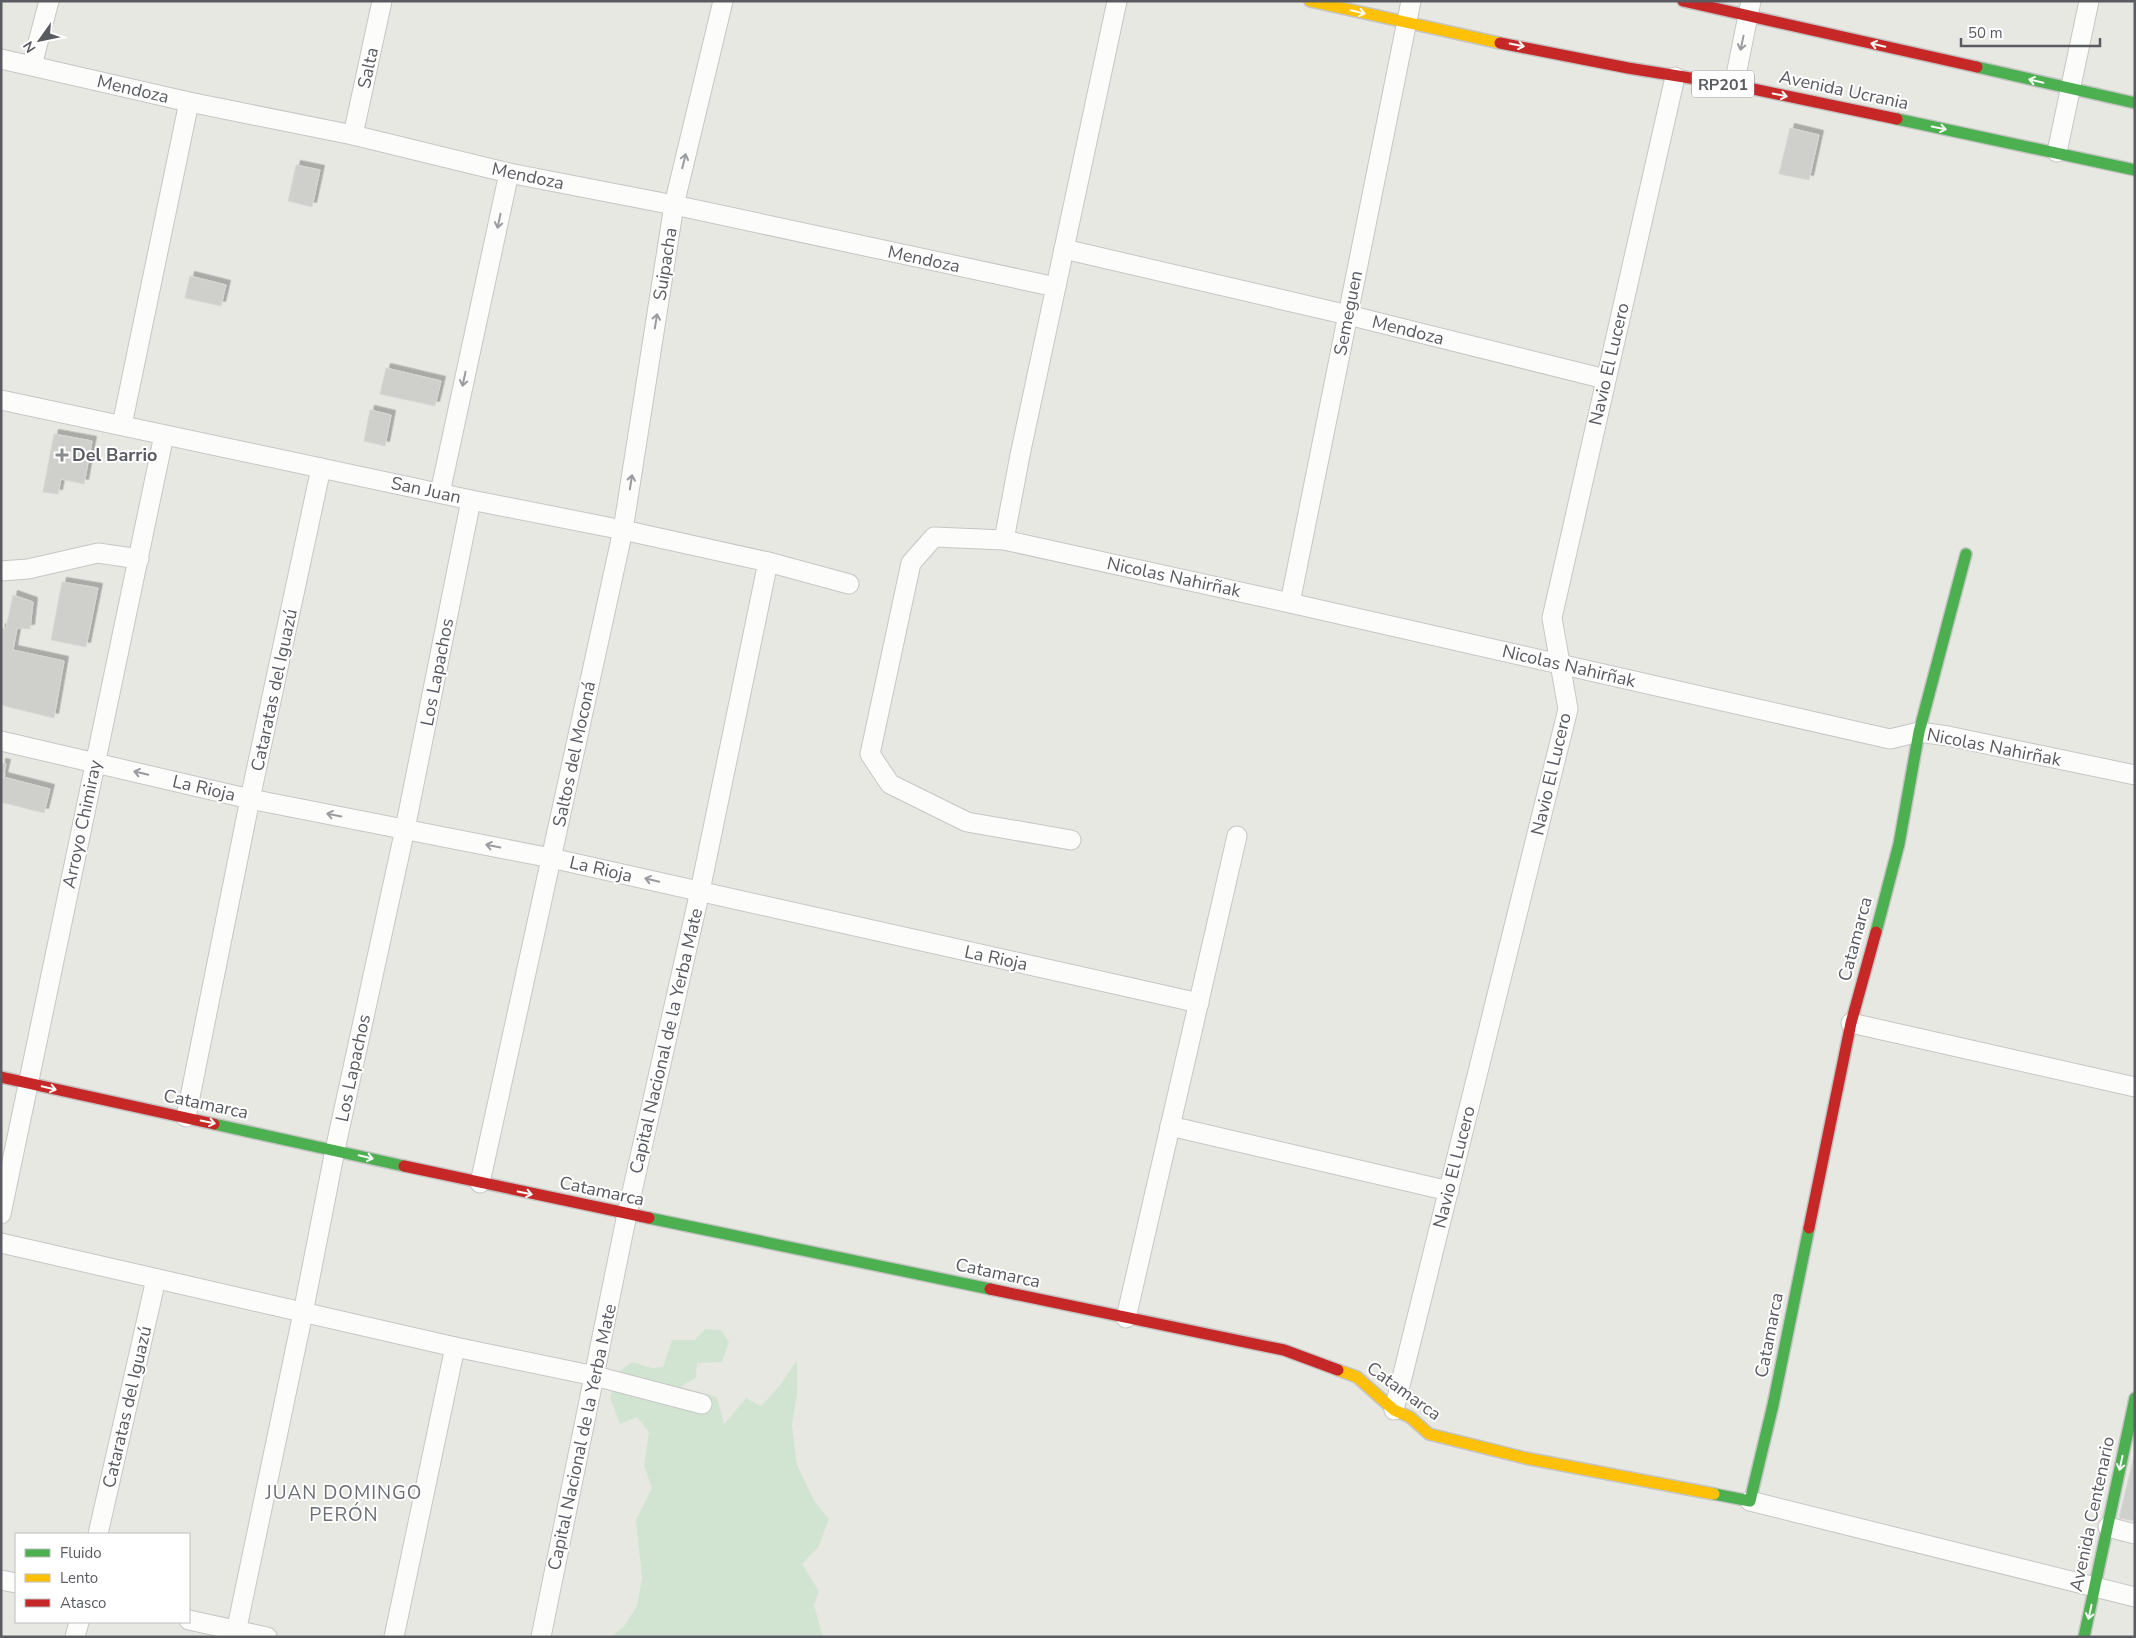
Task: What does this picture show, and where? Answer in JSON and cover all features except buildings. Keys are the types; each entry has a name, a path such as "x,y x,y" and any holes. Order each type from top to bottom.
{"street":[{"path":"32,65 49,1"},
{"name":"Salta","path":"353,135 382,1"},
{"name":"Suipacha","path":"623,530 674,205 723,1"},
{"path":"1004,540 1117,1"},
{"name":"Avenida Ucrania","path":"1310,1 1406,23 1675,77 1734,85 2135,170"},
{"name":"Semeguen","path":"1290,603 1411,1"},
{"path":"1684,1 1750,8 2069,89 2135,103"},
{"path":"2057,152 2088,1"},
{"path":"1734,85 1750,8"},
{"name":"Mendoza","path":"1,59 189,102 353,135 509,173 674,205 1056,287"},
{"name":"Navio El Lucero","path":"1394,1410 1568,709 1552,618 1675,77"},
{"path":"122,425 189,102"},
{"path":"440,493 509,173"},
{"name":"Mendoza","path":"1064,248 1348,315 1605,379"},
{"name":"San Juan","path":"1,400 472,500 623,530 768,562 850,584"},
{"name":"Arroyo Chimiray","path":"1,1214 164,435"},
{"name":"Cataratas del Iguazú","path":"186,1118 250,798 321,468"},
{"name":"Los Lapachos","path":"236,1634 304,1313 334,1150 405,829 472,500"},
{"name":"Saltos del Moconá","path":"480,1183 623,530"},
{"name":"Nicolas Nahirñak","path":"1071,840 967,822 890,784 870,754 910,563 934,536 1004,540 1890,739 1919,732 1948,736 2135,775"},
{"path":"1,571 28,569 98,553 139,560"},
{"name":"Catamarca","path":"1,1077 480,1183 1284,1350 1357,1377 1394,1410 1410,1417 1429,1434 1525,1458 1750,1501 1773,1405 1851,1023 1899,844 1919,732 1966,554"},
{"name":"Capital Nacional de la Yerba Mate","path":"541,1637 627,1214 700,891 768,562"},
{"name":"La Rioja","path":"1,741 250,798 551,858 1199,1003"},
{"path":"1126,1318 1237,836"},
{"path":"1851,1023 2135,1087"},
{"path":"1170,1126 1448,1190"},
{"path":"1,1244 455,1347 595,1376 702,1404"},
{"name":"Cataratas del Iguazú","path":"98,1533 156,1279"},
{"path":"394,1637 455,1347"},
{"name":"Avenida Centenario","path":"2084,1637 2135,1398"},
{"path":"1750,1501 2135,1597"},
{"path":"2108,1527 2135,1534"},
{"path":"1,1580 15,1583"},
{"path":"190,1620 236,1634 267,1637"},
{"path":"75,1637 79,1623"}],"green space":[{"path":"705,1329 721,1330 729,1342 722,1362 697,1363 696,1378 680,1387 717,1397 724,1424 746,1398 761,1406 781,1384 797,1360 797,1394 792,1425 797,1465 815,1502 829,1519 819,1546 802,1564 819,1591 814,1605 823,1637 611,1637 624,1626 637,1606 642,1578 636,1520 652,1488 644,1466 649,1432 637,1417 620,1424 610,1397 621,1370 632,1362 652,1368 663,1367 672,1340 695,1340"}],"traffic: fast":[{"path":"1977,67 2135,103"},
{"path":"1897,119 2135,170"},
{"path":"1876,932 1899,844 1919,732 1966,554"},
{"path":"214,1124 404,1166"},
{"path":"649,1218 990,1289"},
{"path":"1714,1494 1750,1501 1773,1405 1809,1228"},
{"path":"2084,1637 2135,1398"}],"traffic: slow":[{"path":"1310,1 1500,43"},
{"path":"1338,1370 1357,1377 1394,1410 1410,1417 1429,1434 1525,1458 1714,1494"}],"traffic: jam":[{"path":"1683,1 1977,67"},
{"path":"1500,43 1628,68 1734,85 1897,119"},
{"path":"1809,1228 1851,1023 1876,932"},
{"path":"1,1077 214,1124"},
{"path":"404,1166 649,1218"},
{"path":"990,1289 1284,1350 1338,1370"}],"place":[{"name":"Del Barrio","path":"62,455"}],"district":[{"name":"JUAN DOMINGO PERÓN","path":"344,1503"}]}
